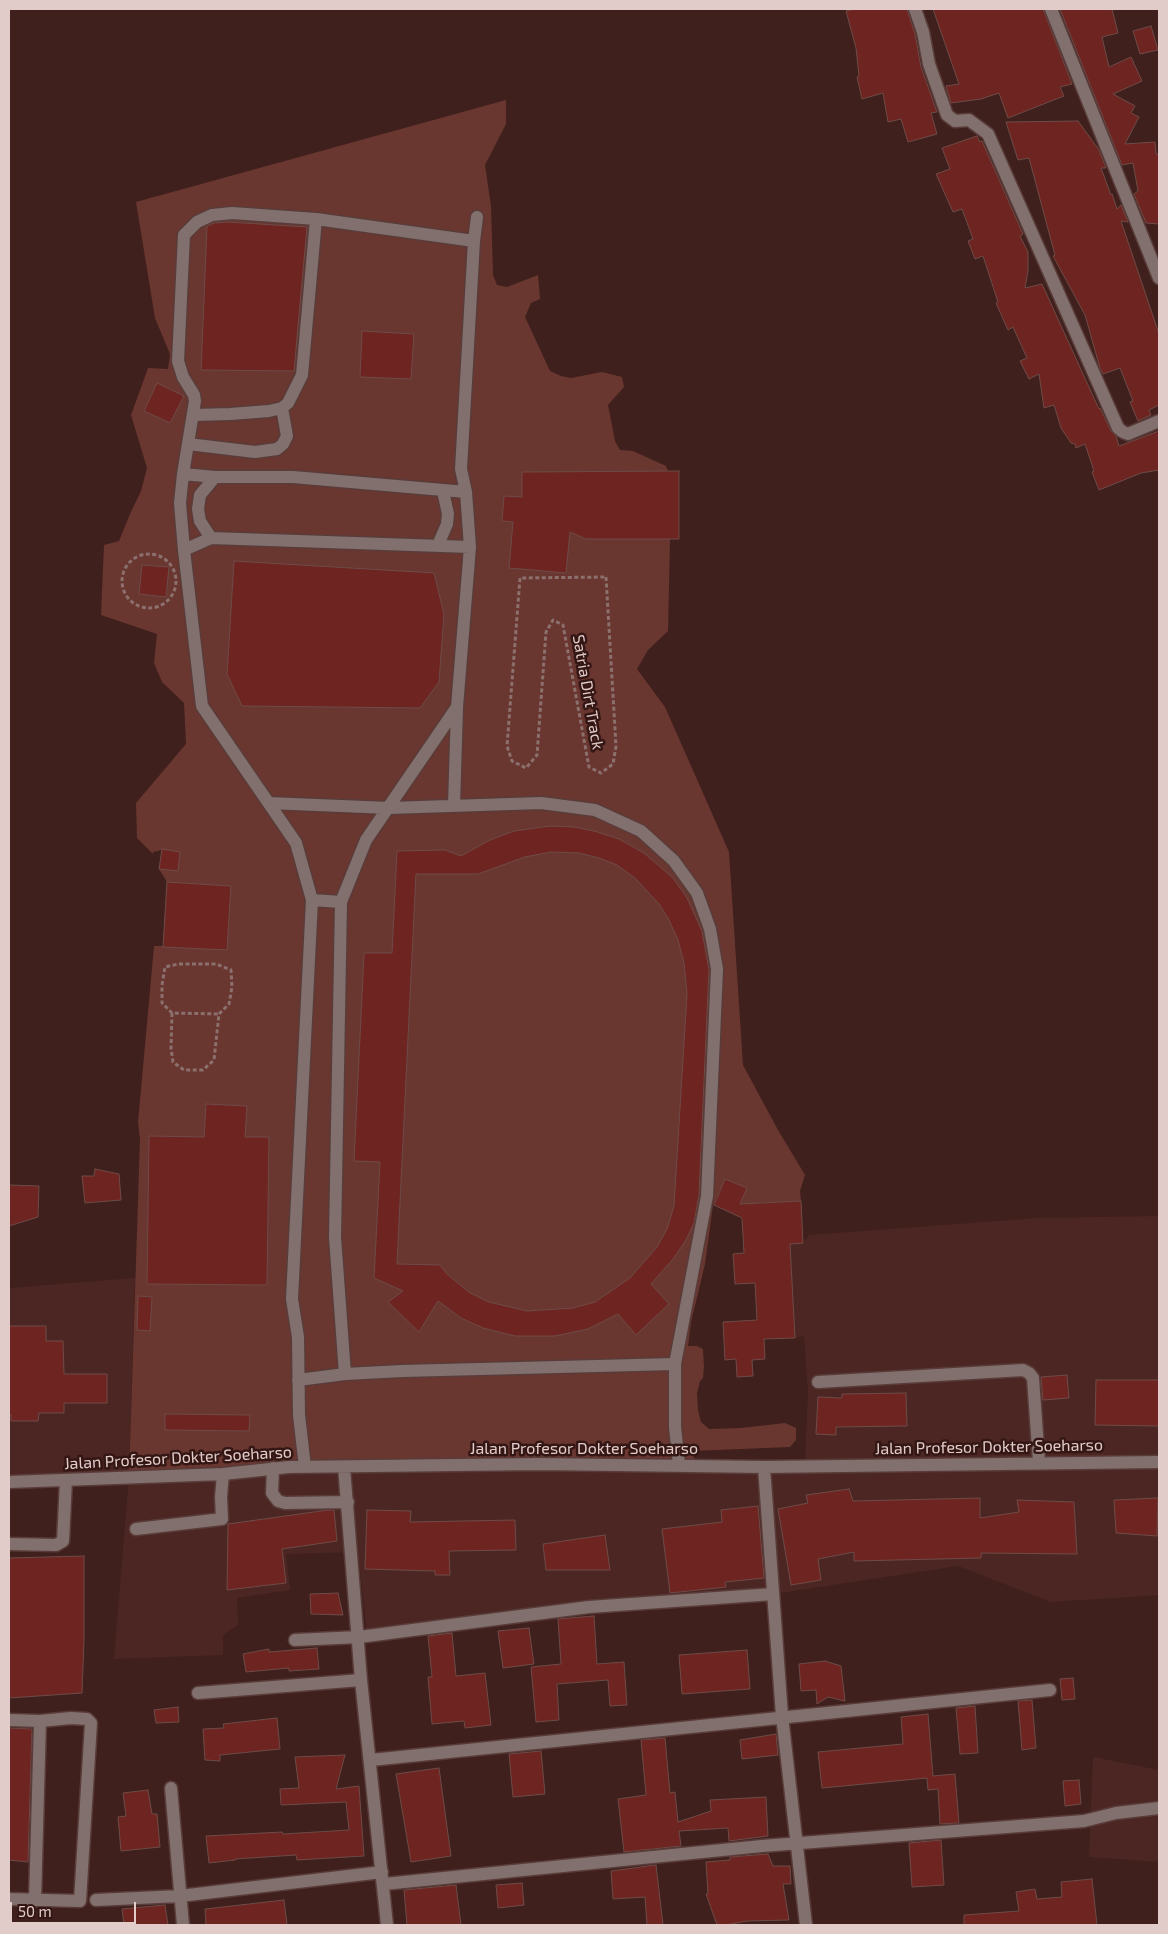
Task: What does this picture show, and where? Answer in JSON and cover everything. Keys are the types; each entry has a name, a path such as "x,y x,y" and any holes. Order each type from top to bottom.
{"street":[{"path":"915,9 935,83 947,115 955,121 969,120 988,134 1118,428 1128,434 1159,421"},
{"path":"1052,9 1159,278"},
{"path":"305,1467 299,1415 298,1338 292,1299 312,900 296,843 202,706 180,503 183,474 194,415 194,395 183,376 178,361 184,235 197,222 212,215 232,213 316,219 474,241"},
{"path":"454,806 457,707 470,547 466,492 461,469 474,241 478,217"},
{"path":"194,415 230,414 282,408 288,403 302,375 316,219"},
{"path":"188,444 255,452 277,449 283,444 286,436 282,408"},
{"path":"183,474 215,478 293,477 466,492"},
{"path":"211,538 200,521 198,509 200,496 215,478"},
{"path":"438,545 447,524 448,514 443,491"},
{"path":"184,550 211,538 470,547"},
{"path":"345,1374 335,1237 341,902 366,840 457,707"},
{"path":"269,803 388,808 541,803 595,810 641,831 674,861 697,893 710,929 717,969 707,1196 675,1364 675,1427 679,1465"},
{"path":"312,900 341,902"},
{"path":"298,1380 345,1374 402,1371 675,1364"},
{"path":"818,1382 1023,1370 1033,1378 1039,1462"},
{"name":"Jalan Profesor Dokter Soeharso","path":"9,1482 222,1474 273,1468 305,1467 530,1464 764,1467 1039,1462 1159,1462"},
{"path":"344,1467 362,1680 387,1925"},
{"path":"764,1467 782,1716 806,1925"},
{"path":"273,1468 272,1493 278,1501 285,1503 348,1502"},
{"path":"136,1529 222,1519 222,1474"},
{"path":"9,1544 56,1545 63,1541 66,1480"},
{"path":"295,1640 359,1636 589,1607 773,1594"},
{"path":"198,1693 362,1680"},
{"path":"371,1760 782,1716 1050,1690"},
{"path":"9,1720 40,1721 83,1718 87,1719 91,1724 80,1900 9,1899"},
{"path":"35,1900 40,1721"},
{"path":"171,1788 183,1925"},
{"path":"96,1900 180,1896 797,1843 1084,1821 1116,1813 1159,1808"}],"path":[{"path":"149,555 158,557 164,560 174,572 176,581 171,596 157,607 142,607 132,602 122,587 125,568 139,556 149,555"},
{"name":"Satria Dirt Track","path":"606,577 616,746 614,764 601,774 589,767 563,625 553,620 546,632 537,755 526,768 512,761 507,746 520,578 606,577"},
{"path":"178,964 216,964 231,970 232,987 229,1004 219,1014 214,1060 203,1070 184,1070 173,1062 171,1048 172,1013 162,1002 165,967 178,964"},
{"path":"172,1013 219,1014"}],"shaded area":[{"path":"506,100 506,124 485,165 491,206 493,275 497,285 507,287 538,275 540,299 531,303 525,317 550,371 571,378 602,372 622,377 624,387 608,405 615,441 620,450 633,451 666,466 672,481 666,501 670,540 668,631 648,650 637,669 665,707 729,852 743,1065 805,1175 800,1191 801,1201 757,1203 742,1214 735,1215 747,1188 725,1179 713,1205 705,1264 691,1322 688,1346 697,1346 703,1349 704,1367 703,1378 700,1381 697,1393 698,1410 701,1422 709,1429 741,1428 785,1423 796,1428 796,1440 790,1447 693,1451 695,1463 129,1476 140,1139 138,1122 154,946 163,946 167,882 159,869 162,850 153,852 153,854 137,838 136,803 186,744 184,703 162,682 154,663 157,634 101,615 104,545 119,541 141,491 147,468 131,415 148,368 168,369 170,354 155,318 136,202"},
{"path":"1159,1216 1159,1595 1051,1602 958,1566 773,1594 586,1600 367,1633 358,1552 286,1554 290,1590 237,1598 238,1625 223,1635 223,1655 114,1659 129,1477 9,1480 9,1288 135,1278 129,1476 805,1463 808,1392 804,1336 795,1338 790,1244 803,1243 809,1235 1039,1218"},
{"path":"1093,1757 1159,1770 1159,1862 1089,1857"}],"building":[{"path":"855,9 907,9 915,34 921,67 937,112 931,113 937,134 908,142 901,119 888,122 883,93 862,99 857,77 859,76 856,48 846,11"},
{"path":"933,9 1043,9 1072,84 1060,87 1064,96 1008,118 999,93 981,99 951,103 946,86 959,84"},
{"path":"1060,9 1112,9 1118,33 1102,37 1109,67 1131,57 1142,81 1113,94 1135,106 1131,113 1139,117 1125,144 1155,142 1156,154 1159,154 1159,224 1146,223 1134,194 1138,191 1133,163 1122,165"},
{"path":"1151,26 1158,50 1140,54 1133,31"},
{"path":"1078,121 1099,150 1106,168 1101,168 1111,195 1117,209 1121,205 1128,222 1121,221 1159,334 1159,405 1149,410 1151,415 1138,421 1130,402 1133,401 1120,368 1103,374 1100,368 1085,315 1053,256 1055,255 1029,158 1018,160 1006,122"},
{"path":"977,136 980,142 982,141 1023,234 1020,236 1028,252 1028,271 1025,288 1042,284 1099,409 1111,431 1116,436 1119,446 1159,431 1159,470 1141,473 1099,490 1085,444 1076,448 1075,444 1071,443 1061,428 1054,405 1044,408 1039,374 1029,379 1020,361 1027,358 1013,327 1008,330 996,303 998,302 983,256 975,259 968,241 973,239 962,209 953,212 936,174 950,169 942,148"},
{"path":"228,222 307,227 294,371 201,370 207,226 214,223"},
{"path":"362,331 414,334 411,379 360,377"},
{"path":"157,383 184,396 170,423 144,411"},
{"path":"679,471 679,539 586,539 570,532 566,573 509,568 513,522 502,521 504,496 522,497 522,472"},
{"path":"234,561 434,573 444,614 439,682 420,708 242,706 227,674"},
{"path":"142,565 169,567 166,597 139,594"},
{"path":"550,826 574,827 619,839 644,853 673,878 687,898 702,931 709,970 699,1195 694,1223 686,1240 674,1258 651,1284 669,1304 636,1335 618,1314 588,1329 555,1336 515,1336 483,1328 461,1318 438,1301 419,1332 388,1302 403,1291 374,1278 380,1162 354,1161 364,953 392,953 397,851 445,850 461,856 490,840 514,831","holes":["551,852 579,853 617,865 635,878 659,904 678,940 684,963 687,993 674,1206 667,1229 657,1247 630,1278 595,1302 573,1308 527,1311 489,1302 470,1293 447,1274 440,1265 397,1264 416,874 478,874 525,857"]},
{"path":"162,849 180,852 178,871 159,869"},
{"path":"167,882 231,886 227,950 163,947"},
{"path":"206,1104 247,1106 245,1137 269,1137 267,1285 147,1284 149,1136 204,1137"},
{"path":"95,1169 119,1174 121,1200 85,1203 82,1176 94,1176"},
{"path":"725,1179 747,1188 740,1204 801,1201 803,1243 790,1244 795,1338 764,1339 765,1359 752,1360 753,1376 737,1377 736,1359 725,1360 723,1322 757,1320 755,1283 735,1284 733,1254 744,1253 742,1218 714,1205"},
{"path":"9,1185 39,1186 38,1217 9,1226"},
{"path":"138,1296 152,1297 150,1331 137,1330"},
{"path":"9,1326 46,1326 46,1341 63,1341 64,1374 107,1374 107,1403 64,1403 64,1413 39,1413 38,1421 11,1421 11,1415 9,1415"},
{"path":"1067,1375 1069,1398 1043,1400 1041,1377"},
{"path":"1096,1380 1159,1380 1159,1426 1095,1425"},
{"path":"906,1393 907,1426 836,1427 836,1435 816,1434 818,1397 842,1398 842,1394"},
{"path":"165,1414 250,1415 249,1431 165,1430"},
{"path":"849,1489 853,1501 980,1498 980,1518 1019,1512 1017,1500 1074,1502 1077,1554 981,1553 981,1558 854,1561 854,1552 818,1559 821,1580 791,1585 778,1509 808,1503 806,1495"},
{"path":"1158,1498 1157,1536 1116,1533 1114,1500"},
{"path":"758,1506 764,1578 725,1582 726,1587 670,1593 662,1529 722,1522 721,1510"},
{"path":"334,1510 337,1541 282,1549 286,1583 227,1590 228,1524"},
{"path":"367,1510 411,1511 410,1522 515,1520 516,1550 449,1551 450,1575 435,1575 435,1571 365,1569"},
{"path":"605,1535 610,1570 546,1570 543,1544"},
{"path":"84,1556 82,1693 9,1698 9,1558"},
{"path":"338,1593 343,1615 311,1614 310,1594"},
{"path":"594,1616 597,1664 624,1662 627,1705 610,1706 608,1680 557,1684 559,1720 536,1722 531,1667 561,1664 558,1619"},
{"path":"529,1628 534,1664 503,1668 498,1631"},
{"path":"452,1633 456,1676 485,1673 491,1725 465,1728 464,1721 432,1724 428,1677 432,1677 428,1636"},
{"path":"317,1648 319,1669 289,1671 289,1668 246,1672 243,1654 269,1649 269,1652"},
{"path":"747,1650 750,1689 682,1694 679,1655"},
{"path":"825,1661 841,1666 845,1701 828,1697 817,1704 816,1690 801,1691 799,1664"},
{"path":"1073,1678 1075,1699 1062,1700 1060,1679"},
{"path":"1032,1700 1036,1748 1022,1750 1018,1701"},
{"path":"975,1706 978,1753 960,1754 956,1708"},
{"path":"178,1707 179,1722 156,1723 154,1710"},
{"path":"928,1714 933,1776 955,1774 959,1823 940,1824 938,1789 928,1790 927,1778 822,1788 818,1752 903,1744 901,1717"},
{"path":"277,1718 280,1749 220,1755 220,1761 205,1760 203,1729 224,1728 223,1724"},
{"path":"9,1728 32,1729 28,1862 9,1860"},
{"path":"776,1734 778,1755 742,1759 740,1740"},
{"path":"665,1738 670,1793 675,1792 678,1822 711,1811 710,1800 766,1797 768,1836 729,1841 728,1828 679,1831 681,1846 624,1852 618,1799 646,1795 641,1740"},
{"path":"541,1751 545,1794 513,1797 509,1754"},
{"path":"345,1755 336,1789 359,1786 364,1856 297,1860 296,1855 235,1859 209,1863 206,1836 349,1830 346,1802 281,1805 280,1789 299,1788 295,1757"},
{"path":"439,1768 451,1856 411,1862 396,1774"},
{"path":"1079,1780 1081,1804 1065,1806 1063,1781"},
{"path":"148,1790 152,1814 157,1814 160,1847 121,1851 118,1817 126,1816 123,1793"},
{"path":"941,1840 944,1885 912,1887 909,1843"},
{"path":"768,1854 773,1866 790,1866 791,1884 783,1884 789,1920 747,1921 717,1925 706,1894 708,1894 706,1862 730,1860 730,1857"},
{"path":"656,1865 663,1925 647,1925 645,1897 613,1899 611,1871"},
{"path":"1092,1879 1097,1925 964,1925 964,1915 1019,1911 1016,1892 1035,1889 1037,1899 1062,1897 1061,1882"},
{"path":"522,1883 524,1905 498,1908 496,1885"},
{"path":"456,1885 461,1925 407,1925 404,1890"},
{"path":"284,1900 287,1925 206,1925 205,1909"},
{"path":"165,1905 168,1925 124,1925 122,1909"}]}
